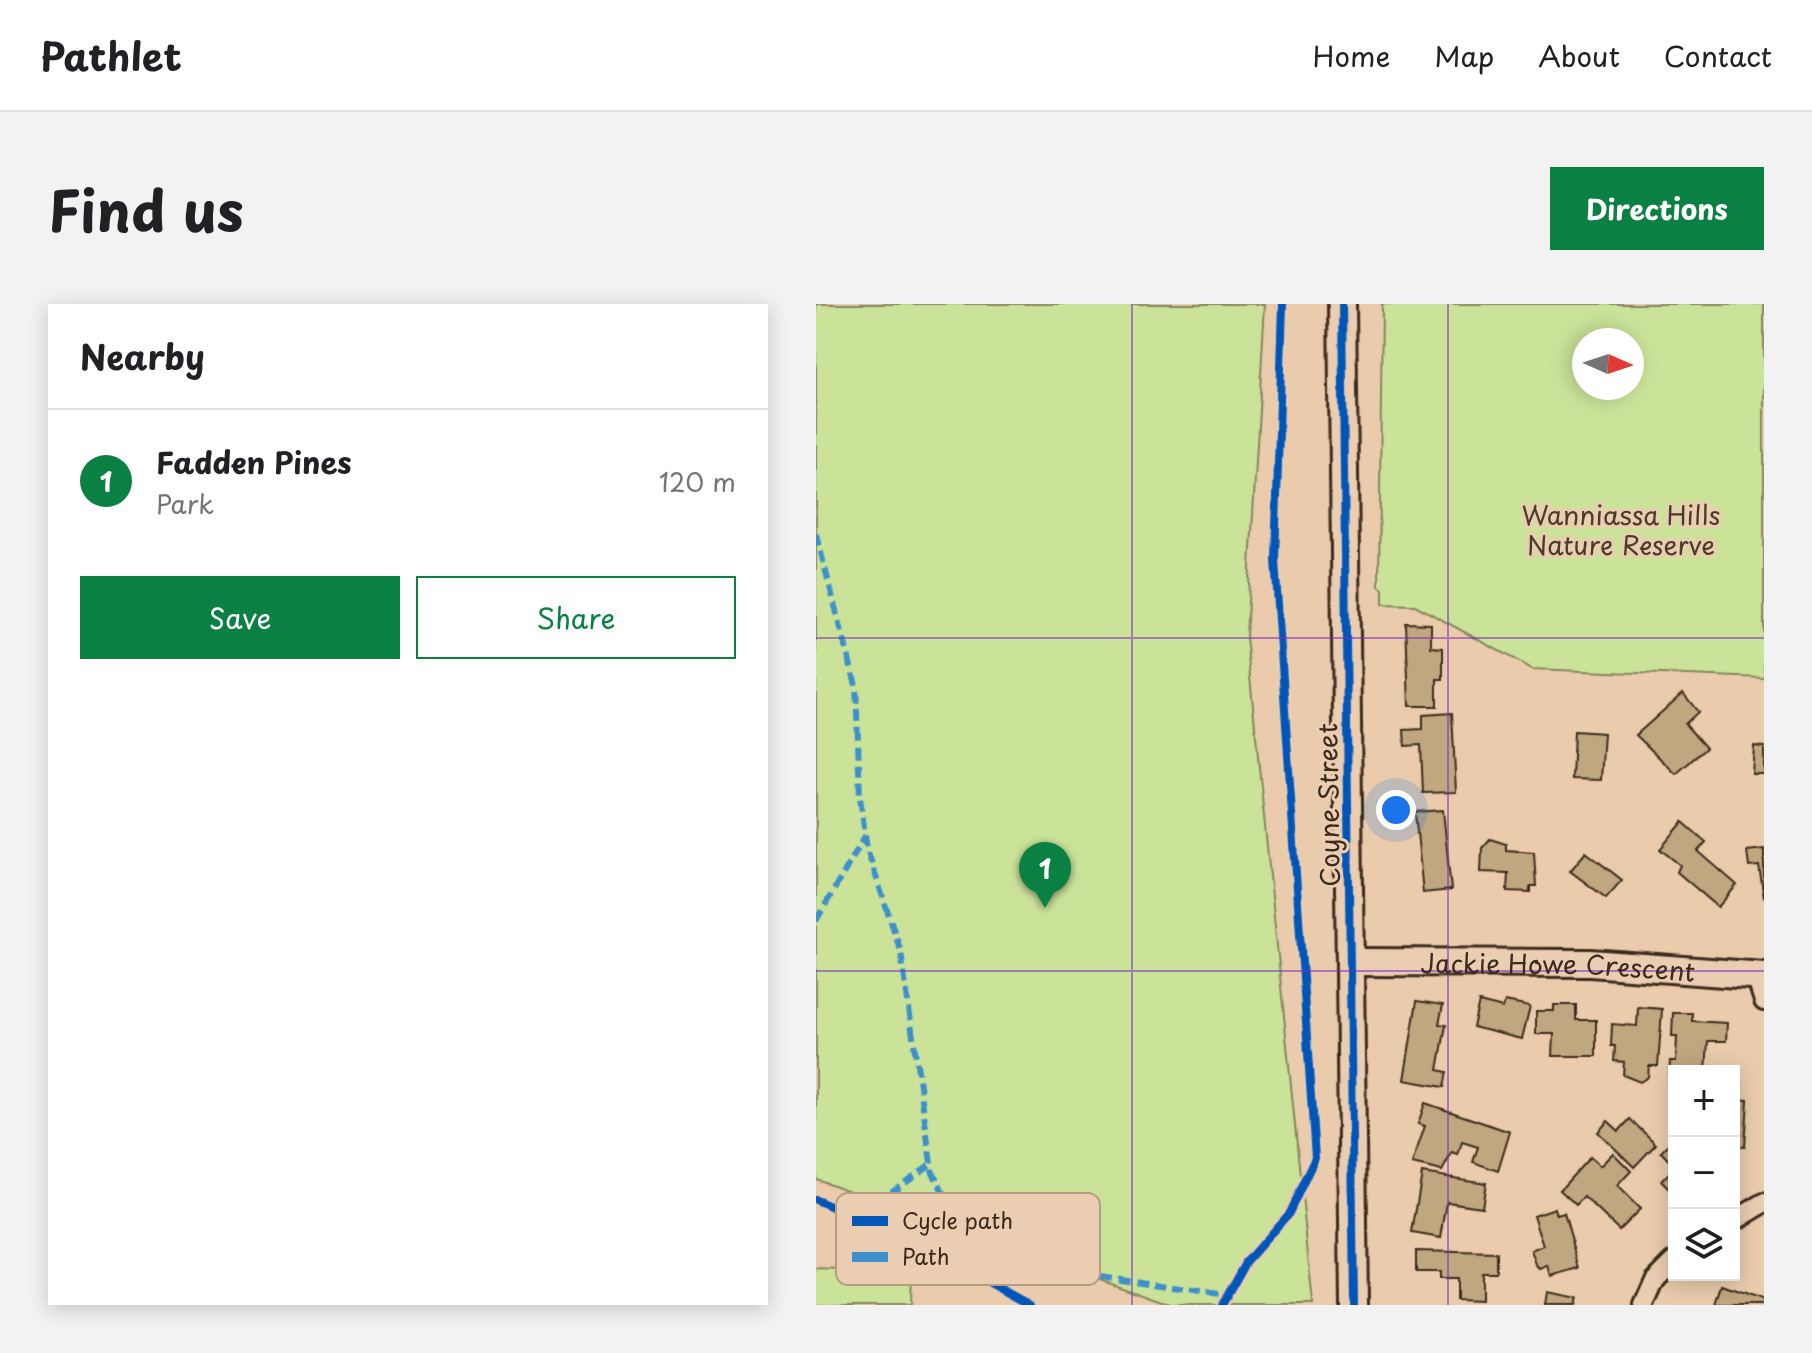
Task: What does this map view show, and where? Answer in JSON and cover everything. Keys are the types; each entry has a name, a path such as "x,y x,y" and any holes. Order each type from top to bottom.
{"street":[{"name":"Coyne Street","path":"1342,304 1354,1305"},
{"name":"Jackie Howe Crescent","path":"1350,962 1590,963 1760,976"},
{"path":"1760,976 1764,1001"},
{"path":"1740,1217 1764,1203"},
{"path":"1644,1305 1655,1280 1668,1267"}],"green space":[{"path":"816,304 1265,304 1246,637 1313,1305 1173,1305 1100,1279 1100,1193 856,1193 816,1179"},
{"name":"Wanniassa Hills Nature Reserve","path":"1382,304 1764,304 1764,678 1532,669 1415,605 1383,604 1383,589 1379,586"},
{"path":"816,1269 836,1270 836,1285 911,1285 910,1305 816,1305"}],"building":[{"path":"1406,623 1431,624 1431,647 1443,648 1443,679 1437,679 1437,706 1409,706"},
{"path":"1683,693 1698,712 1685,724 1706,748 1676,774 1636,735"},
{"path":"1452,713 1456,792 1423,793 1421,745 1405,746 1404,730 1423,729 1423,715"},
{"path":"1574,731 1604,733 1601,780 1572,779"},
{"path":"1754,746 1764,747 1764,774 1752,774"},
{"path":"1443,810 1451,890 1423,893 1415,812"},
{"path":"1683,822 1706,842 1698,851 1737,885 1718,907 1677,872 1680,865 1660,849"},
{"path":"1490,839 1506,844 1506,850 1534,852 1536,886 1530,886 1530,892 1507,891 1508,873 1481,872 1482,848"},
{"path":"1764,849 1764,898 1759,866 1749,867 1747,851"},
{"path":"1586,852 1622,880 1606,898 1570,871"},
{"path":"1417,1001 1443,1005 1439,1024 1446,1025 1438,1070 1447,1072 1444,1087 1404,1080"},
{"path":"1505,1001 1530,1006 1522,1039 1473,1027 1479,1002 1503,1008"},
{"path":"1554,1005 1576,1005 1576,1020 1596,1020 1596,1056 1553,1056 1554,1034 1536,1034 1536,1011 1554,1011"},
{"path":"1638,1007 1662,1009 1658,1066 1649,1066 1648,1077 1640,1082 1623,1075 1624,1062 1614,1061 1615,1046 1611,1046 1612,1024 1637,1026"},
{"path":"1673,1013 1692,1013 1692,1021 1727,1023 1726,1041 1708,1041 1706,1065 1670,1065 1670,1061 1676,1061 1677,1036 1672,1036"},
{"path":"1740,1099 1748,1100 1745,1147 1740,1147"},
{"path":"1425,1103 1510,1132 1498,1171 1473,1162 1478,1147 1462,1142 1458,1155 1452,1153 1442,1171 1412,1164 1425,1126 1418,1124"},
{"path":"1630,1119 1656,1144 1634,1167 1598,1132 1608,1121 1619,1131"},
{"path":"1668,1145 1668,1160 1661,1152"},
{"path":"1613,1153 1631,1171 1617,1186 1640,1209 1619,1230 1584,1197 1576,1205 1560,1190 1590,1157 1600,1166"},
{"path":"1422,1173 1486,1183 1482,1207 1447,1202 1441,1238 1412,1233"},
{"path":"1668,1174 1668,1188 1661,1181"},
{"path":"1555,1208 1557,1215 1564,1213 1580,1268 1552,1276 1549,1266 1541,1269 1537,1265 1532,1251 1544,1246 1534,1215"},
{"path":"1416,1251 1496,1253 1496,1272 1481,1272 1481,1301 1456,1300 1456,1279 1439,1279 1439,1272 1416,1272"},
{"path":"1722,1286 1764,1301 1764,1305 1716,1305"},
{"path":"1547,1292 1577,1298 1575,1305 1545,1305"}],"marked path":[{"path":"816,534 856,685 860,797 867,849 901,952 932,1170 943,1193"},
{"path":"816,921 865,836"},
{"path":"889,1193 931,1164"},
{"path":"1100,1276 1226,1295"}],"cycle path":[{"path":"1222,1305 1246,1262 1289,1213 1315,1158 1275,560 1283,304"},
{"path":"1342,304 1354,1305"},
{"path":"816,1200 836,1209"},
{"path":"994,1285 1030,1305"}],"place":[{"name":"Fadden Pines","path":"1045,908"}]}
